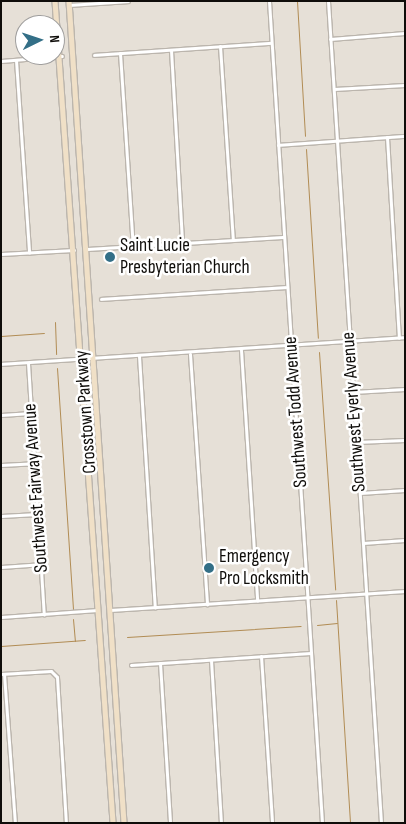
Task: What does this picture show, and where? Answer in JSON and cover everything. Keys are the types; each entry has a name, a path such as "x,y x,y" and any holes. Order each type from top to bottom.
{"main road":[{"name":"Crosstown Parkway","path":"55,1 57,15"},
{"name":"Crosstown Parkway","path":"69,3 124,823"},
{"name":"Crosstown Parkway","path":"63,65 113,823"}],"street":[{"path":"69,3 128,1"},
{"name":"Southwest Todd Avenue","path":"269,1 322,823"},
{"name":"Southwest Eyerly Avenue","path":"328,1 381,823"},
{"path":"330,39 405,33"},
{"path":"94,54 271,43"},
{"path":"220,46 234,240"},
{"path":"170,50 182,243"},
{"path":"120,52 133,246"},
{"path":"1,61 15,60"},
{"path":"16,65 29,253"},
{"path":"334,89 405,84"},
{"path":"278,145 405,136"},
{"path":"387,137 399,338"},
{"path":"87,249 283,237"},
{"path":"1,254 74,250"},
{"path":"100,299 286,287"},
{"path":"1,364 190,354 405,338"},
{"path":"241,350 257,600"},
{"path":"190,354 207,604"},
{"path":"139,356 156,607"},
{"name":"Southwest Fairway Avenue","path":"28,363 44,614"},
{"path":"353,392 405,389"},
{"path":"1,415 31,413"},
{"path":"356,442 405,440"},
{"path":"1,465 34,463"},
{"path":"360,493 405,490"},
{"path":"1,516 37,514"},
{"path":"363,543 405,540"},
{"path":"1,567 40,564"},
{"path":"110,610 405,590"},
{"path":"1,617 99,610"},
{"path":"131,665 311,653"},
{"path":"261,656 272,823"},
{"path":"211,660 221,823"},
{"path":"160,663 170,823"},
{"path":"15,823 3,674 54,672 66,823"}],"waterway":[{"path":"297,1 305,136"},
{"path":"306,149 318,338"},
{"path":"55,322 56,354"},
{"path":"1,336 44,333"},
{"path":"319,352 335,589"},
{"path":"57,368 73,609"},
{"path":"336,600 350,823"},
{"path":"73,619 75,641"},
{"path":"317,625 337,623"},
{"path":"127,637 301,626"},
{"path":"1,646 85,640"}],"place":[{"name":"Saint Lucie Presbyterian Church","path":"110,257"},
{"name":"Emergency Pro Locksmith","path":"209,568"}]}
